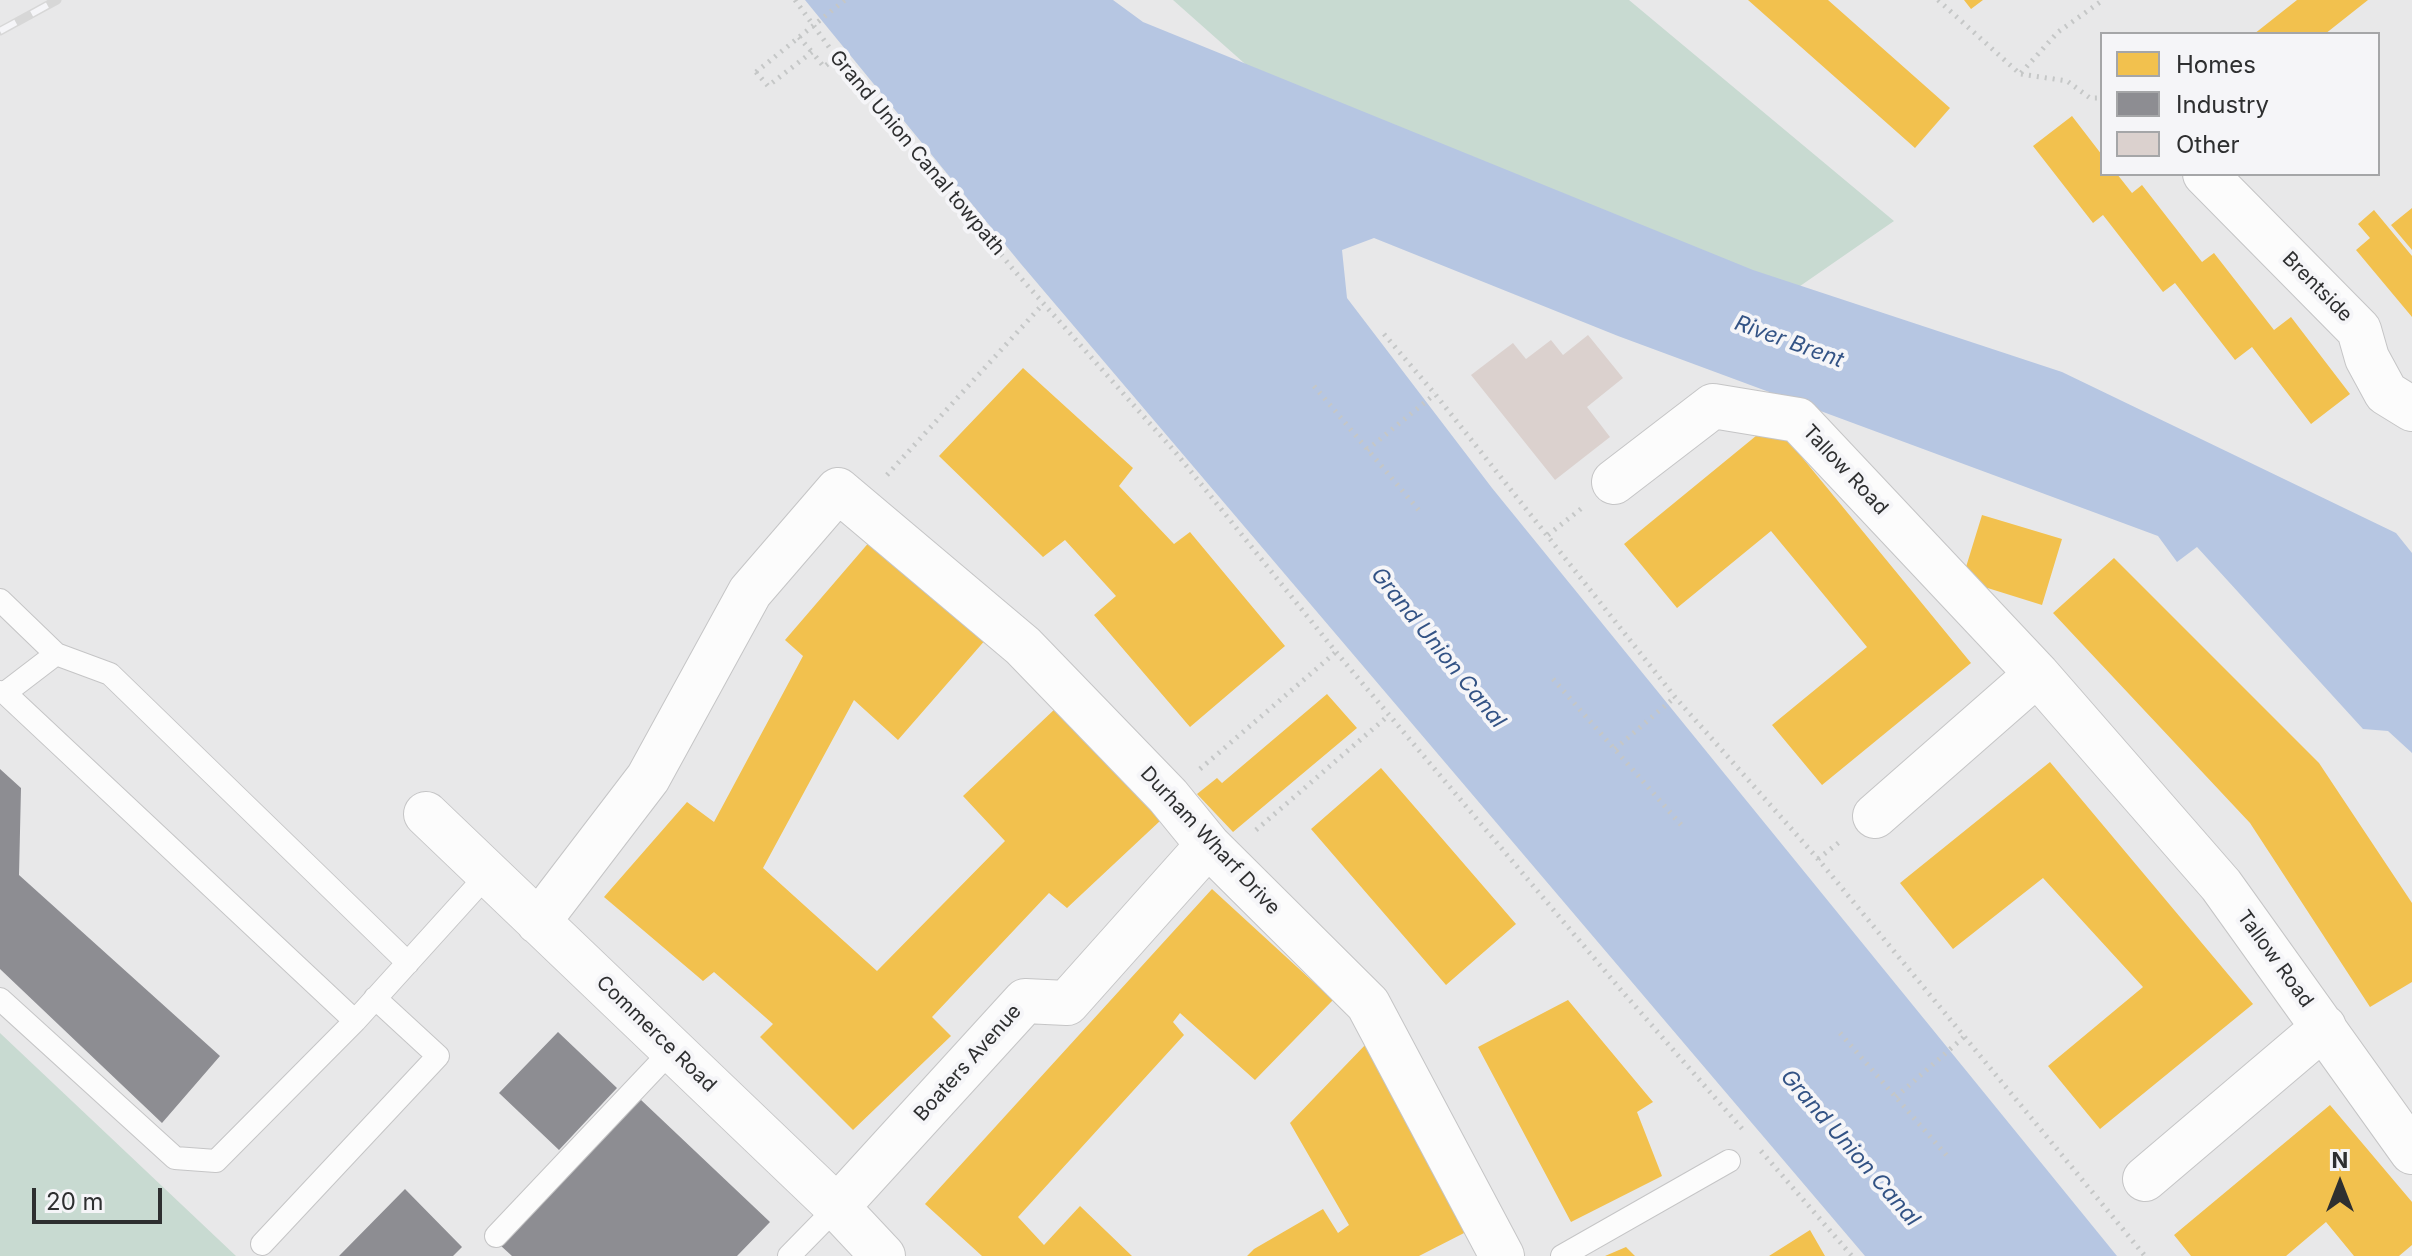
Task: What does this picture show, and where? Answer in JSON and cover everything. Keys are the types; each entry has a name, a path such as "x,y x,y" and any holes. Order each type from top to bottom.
{"street":[{"name":"Brentside","path":"2207,176 2359,330 2367,358 2386,393 2412,409"},
{"name":"Tallow Road","path":"1614,482 1713,406 1798,420 2037,674 2221,885 2412,1152"},
{"name":"Durham Wharf Drive","path":"848,498 1023,646 1168,796 1215,852 1368,1004 1502,1256"},
{"path":"538,922 648,778 750,592 848,498"},
{"path":"1875,816 2037,674"},
{"name":"Commerce Road","path":"426,814 837,1207 883,1256"},
{"name":"Boaters Avenue","path":"837,1207 1025,1001 1067,1003 1215,852"},
{"name":"Tallow Road","path":"2145,1179 2324,1027"}],"lane":[{"path":"0,600 56,654 110,674 408,963"},
{"path":"56,654 2,692 355,1021"},
{"path":"0,999 175,1158 216,1161 355,1021 488,874"},
{"path":"262,1244 438,1056 375,998"},
{"path":"496,1236 672,1050"},
{"path":"1562,1256 1729,1161"},
{"path":"789,1256 837,1207"}],"path":[{"name":"Grand Union Canal towpath","path":"795,0 829,47 839,55 1043,304 1176,453 1389,715 1621,990 1852,1256"},
{"path":"812,52 768,86 756,72 845,0"},
{"path":"1938,0 2020,74 2067,81 2090,98 2100,98"},
{"path":"2020,74 2058,32 2103,0"},
{"path":"799,37 824,67 839,55"},
{"path":"848,498 1043,304"},
{"path":"1384,334 1675,697 1818,859 2145,1256"},
{"path":"1314,386 1422,514"},
{"path":"1367,450 1435,394"},
{"path":"1168,796 1336,652"},
{"path":"1553,679 1683,827"},
{"path":"1615,749 1675,697"},
{"path":"1215,852 1389,715"},
{"path":"1840,1033 1947,1156"},
{"path":"1896,1097 1965,1036"}],"green space":[{"path":"1173,0 1629,0 1894,221 1790,293 1288,102"},
{"path":"0,1033 236,1256 0,1256"}],"water":[{"path":"805,0 1113,0 1143,22 1753,270 2062,372 2396,533 2412,553 2412,753 2388,731 2363,729 2197,547 2177,562 2158,536 1618,336 1374,238 1342,250 1347,298 1492,488 2117,1256 1865,1256 1021,264"}],"building: Homes":[{"path":"1748,0 1828,0 1950,108 1915,148"},
{"path":"1964,0 1983,0 1971,9"},
{"path":"2297,0 2368,0 2328,32 2257,32"},
{"path":"2072,116 2100,152 2100,176 2119,176 2132,193 2142,185 2202,262 2214,253 2274,330 2291,317 2350,394 2311,424 2252,347 2235,360 2175,283 2163,292 2103,215 2093,223 2033,146"},
{"path":"2412,208 2412,250 2391,225"},
{"path":"2374,210 2412,256 2412,317 2356,250 2370,238 2358,224"},
{"path":"1023,368 1133,468 1119,486 1174,544 1190,532 1285,646 1190,727 1094,615 1116,596 1065,540 1043,557 939,456"},
{"path":"1773,422 1971,663 1822,785 1772,725 1867,647 1771,531 1677,608 1624,544"},
{"path":"1982,515 2062,539 2042,605 1962,580"},
{"path":"871,540 987,638 898,740 854,700 763,868 877,971 1005,841 963,796 1057,707 1161,820 1067,908 1049,893 932,1017 951,1036 853,1130 760,1037 773,1024 714,972 703,981 604,897 687,802 714,822 803,656 785,640"},
{"path":"2114,558 2319,763 2412,903 2412,982 2370,1007 2250,823 2053,613"},
{"path":"1327,694 1357,728 1233,832 1197,794 1217,778 1222,783"},
{"path":"2050,762 2253,1004 2100,1129 2048,1066 2143,987 2043,878 1953,949 1900,883"},
{"path":"1381,768 1516,924 1446,985 1311,829"},
{"path":"1212,889 1333,1000 1255,1080 1180,1013 1173,1022 1184,1035 1018,1217 1044,1245 1080,1206 1132,1256 982,1256 925,1204"},
{"path":"1568,1000 1653,1102 1637,1112 1662,1176 1571,1222 1478,1047"},
{"path":"1367,1043 1468,1231 1419,1256 1247,1256 1323,1209 1338,1233 1349,1225 1290,1123"},
{"path":"2330,1105 2412,1202 2412,1245 2399,1256 2354,1256 2326,1222 2286,1256 2191,1256 2174,1235"},
{"path":"1810,1230 1825,1256 1769,1256"},
{"path":"1626,1247 1635,1256 1605,1256"}],"building: Industry":[{"path":"0,769 21,788 19,875 220,1056 162,1123 0,969"},
{"path":"558,1032 617,1088 559,1150 499,1093"},
{"path":"640,1099 770,1222 737,1256 512,1256 500,1245"},
{"path":"405,1189 462,1247 453,1256 339,1256"}],"building: Other":[{"path":"1588,335 1623,378 1587,407 1610,437 1555,480 1471,375 1513,343 1526,359 1551,340 1563,355"}],"railway":[{"path":"0,31 57,0"}],"water label":[{"name":"River Brent","path":"1789,342"},
{"name":"Grand Union Canal","path":"1438,648"},
{"name":"Grand Union Canal","path":"1850,1148"}]}
